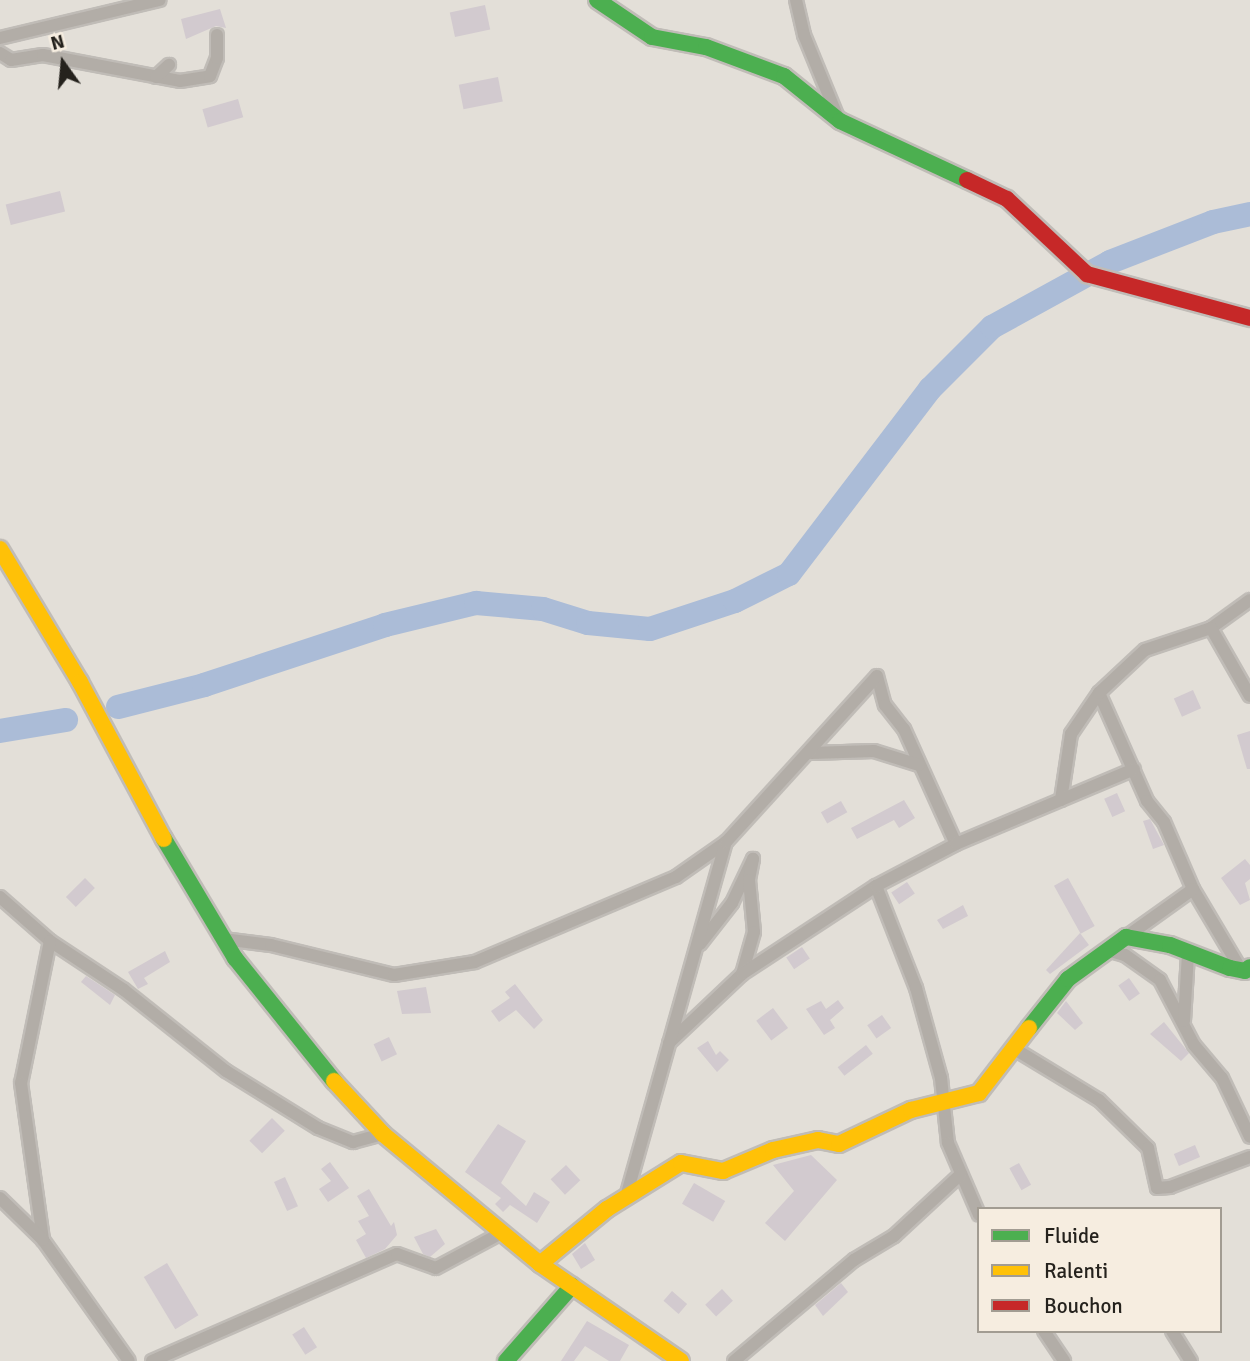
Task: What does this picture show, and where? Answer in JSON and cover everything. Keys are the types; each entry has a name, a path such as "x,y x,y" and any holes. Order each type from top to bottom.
{"street":[{"path":"0,38 160,0"},
{"path":"597,0 652,37 706,47 767,73 784,76 840,121 1007,199 1087,274 1250,317"},
{"path":"796,0 804,35 840,121"},
{"path":"0,53 11,60 43,55 180,80 210,76 217,58 217,35"},
{"path":"156,77 169,65"},
{"path":"0,549 223,939 302,1044 383,1134 540,1264 681,1361"},
{"path":"1061,800 1071,734 1099,692 1145,650 1211,628 1250,600"},
{"path":"1211,628 1250,696"},
{"path":"223,939 271,945 394,975 475,962 676,877 726,842 811,753 877,676 885,705 904,729 956,844"},
{"path":"1099,692 1193,889 1245,969"},
{"path":"811,753 874,751 919,765"},
{"path":"669,1044 742,974 876,886 956,844 1134,769"},
{"path":"626,1197 726,842"},
{"path":"695,951 732,903 753,859 749,880 754,932 742,974"},
{"path":"876,886 916,988 944,1105 948,1143 977,1211"},
{"path":"540,1264 626,1197 681,1163 723,1171 773,1150 806,1142 839,1144 911,1110 944,1105 979,1093 1068,979 1193,889"},
{"path":"0,897 50,940 124,990 226,1071 318,1128 353,1142 383,1134"},
{"path":"1126,937 1245,969"},
{"path":"43,1240 21,1083 50,940"},
{"path":"1107,950 1144,965 1160,981 1194,1045 1222,1078 1250,1137"},
{"path":"1184,1025 1188,953"},
{"path":"1013,1048 1099,1100 1148,1148 1157,1188 1170,1187 1250,1157"},
{"path":"734,1361 854,1260 894,1236 961,1174"},
{"path":"0,1198 43,1240 129,1361"},
{"path":"152,1361 397,1254 436,1268 503,1232"},
{"path":"506,1361 572,1286"},
{"path":"1045,1333 1064,1361"},
{"path":"1173,1333 1191,1361"}],"building":[{"path":"485,5 490,29 455,37 450,12"},
{"path":"220,9 226,28 216,26 186,39 181,19"},
{"path":"498,77 503,102 464,109 459,85"},
{"path":"238,99 243,117 208,127 202,109"},
{"path":"60,191 65,211 11,225 6,205"},
{"path":"1193,690 1201,708 1182,717 1174,699"},
{"path":"1250,731 1250,769 1247,769 1237,735"},
{"path":"1117,793 1125,811 1112,817 1104,799"},
{"path":"904,800 915,818 899,828 894,820 857,839 851,828"},
{"path":"841,801 847,812 827,824 821,812"},
{"path":"1150,819 1164,845 1153,849 1143,821"},
{"path":"1245,859 1250,865 1250,879 1245,883 1250,900 1240,905 1221,878"},
{"path":"85,878 95,888 76,907 66,897"},
{"path":"1068,878 1095,926 1081,934 1054,886"},
{"path":"907,882 915,894 899,904 891,893"},
{"path":"963,905 968,916 943,929 937,920"},
{"path":"1080,933 1089,945 1050,974 1046,970"},
{"path":"802,947 810,959 794,969 786,958"},
{"path":"165,951 170,962 144,978 148,984 138,989 128,972"},
{"path":"86,976 115,995 110,1005 81,982"},
{"path":"1129,978 1140,994 1129,1001 1118,985"},
{"path":"515,984 543,1020 534,1029 516,1010 499,1022 491,1011 510,998 505,992"},
{"path":"426,987 431,1013 402,1014 397,991"},
{"path":"838,1000 844,1008 830,1020 835,1028 824,1035 806,1009 821,1001 826,1009"},
{"path":"1066,1001 1083,1023 1075,1030 1057,1013"},
{"path":"773,1008 788,1028 771,1041 756,1021"},
{"path":"882,1015 891,1028 876,1038 867,1025"},
{"path":"1164,1022 1189,1053 1181,1061 1150,1034"},
{"path":"389,1037 397,1054 382,1061 374,1044"},
{"path":"708,1041 716,1055 720,1051 729,1060 717,1072 697,1048"},
{"path":"866,1045 873,1054 844,1076 838,1067"},
{"path":"272,1118 285,1131 262,1153 249,1141"},
{"path":"498,1124 526,1141 501,1183 526,1206 534,1192 550,1202 537,1223 510,1205 503,1212 495,1204 501,1198 465,1172"},
{"path":"1195,1145 1200,1157 1179,1166 1174,1154"},
{"path":"811,1155 837,1180 785,1241 765,1223 794,1191 773,1165"},
{"path":"330,1162 349,1188 328,1202 319,1189 331,1181 321,1169"},
{"path":"1019,1163 1031,1185 1021,1190 1009,1168"},
{"path":"566,1165 580,1180 565,1195 551,1179"},
{"path":"285,1177 298,1206 287,1211 274,1182"},
{"path":"694,1183 725,1201 713,1222 682,1204"},
{"path":"369,1189 391,1226 394,1222 397,1235 385,1249 366,1258 356,1240 366,1234 358,1221 369,1216 357,1196"},
{"path":"436,1229 445,1244 430,1257 423,1254 414,1237"},
{"path":"585,1243 595,1260 581,1269 572,1254"},
{"path":"167,1263 198,1315 175,1329 144,1277"},
{"path":"841,1283 848,1292 823,1316 815,1305"},
{"path":"722,1289 733,1301 716,1316 705,1305"},
{"path":"672,1291 687,1304 679,1314 663,1301"},
{"path":"587,1321 629,1345 620,1361 609,1361 585,1346 574,1361 561,1361"},
{"path":"304,1327 317,1347 305,1355 292,1335"}],"waterway":[{"path":"118,707 204,685 385,625 476,603 543,609 588,623 650,629 735,601 789,574 930,389 992,327 1110,262 1213,222 1250,214"},
{"path":"0,731 66,720"}],"traffic: fast":[{"path":"597,0 652,37 706,47 784,76 840,121 967,180"},
{"path":"164,839 235,958 334,1081"},
{"path":"1029,1028 1068,979 1126,937 1170,945 1230,968 1245,971 1250,967"},
{"path":"506,1361 572,1286"}],"traffic: slow":[{"path":"0,549 80,682 164,839"},
{"path":"540,1264 607,1209 681,1163 723,1171 773,1150 818,1140 839,1144 911,1110 979,1093 1029,1028"},
{"path":"334,1081 383,1134 540,1264 681,1361"}],"traffic: jam":[{"path":"967,180 1007,199 1087,274 1250,318"}]}
